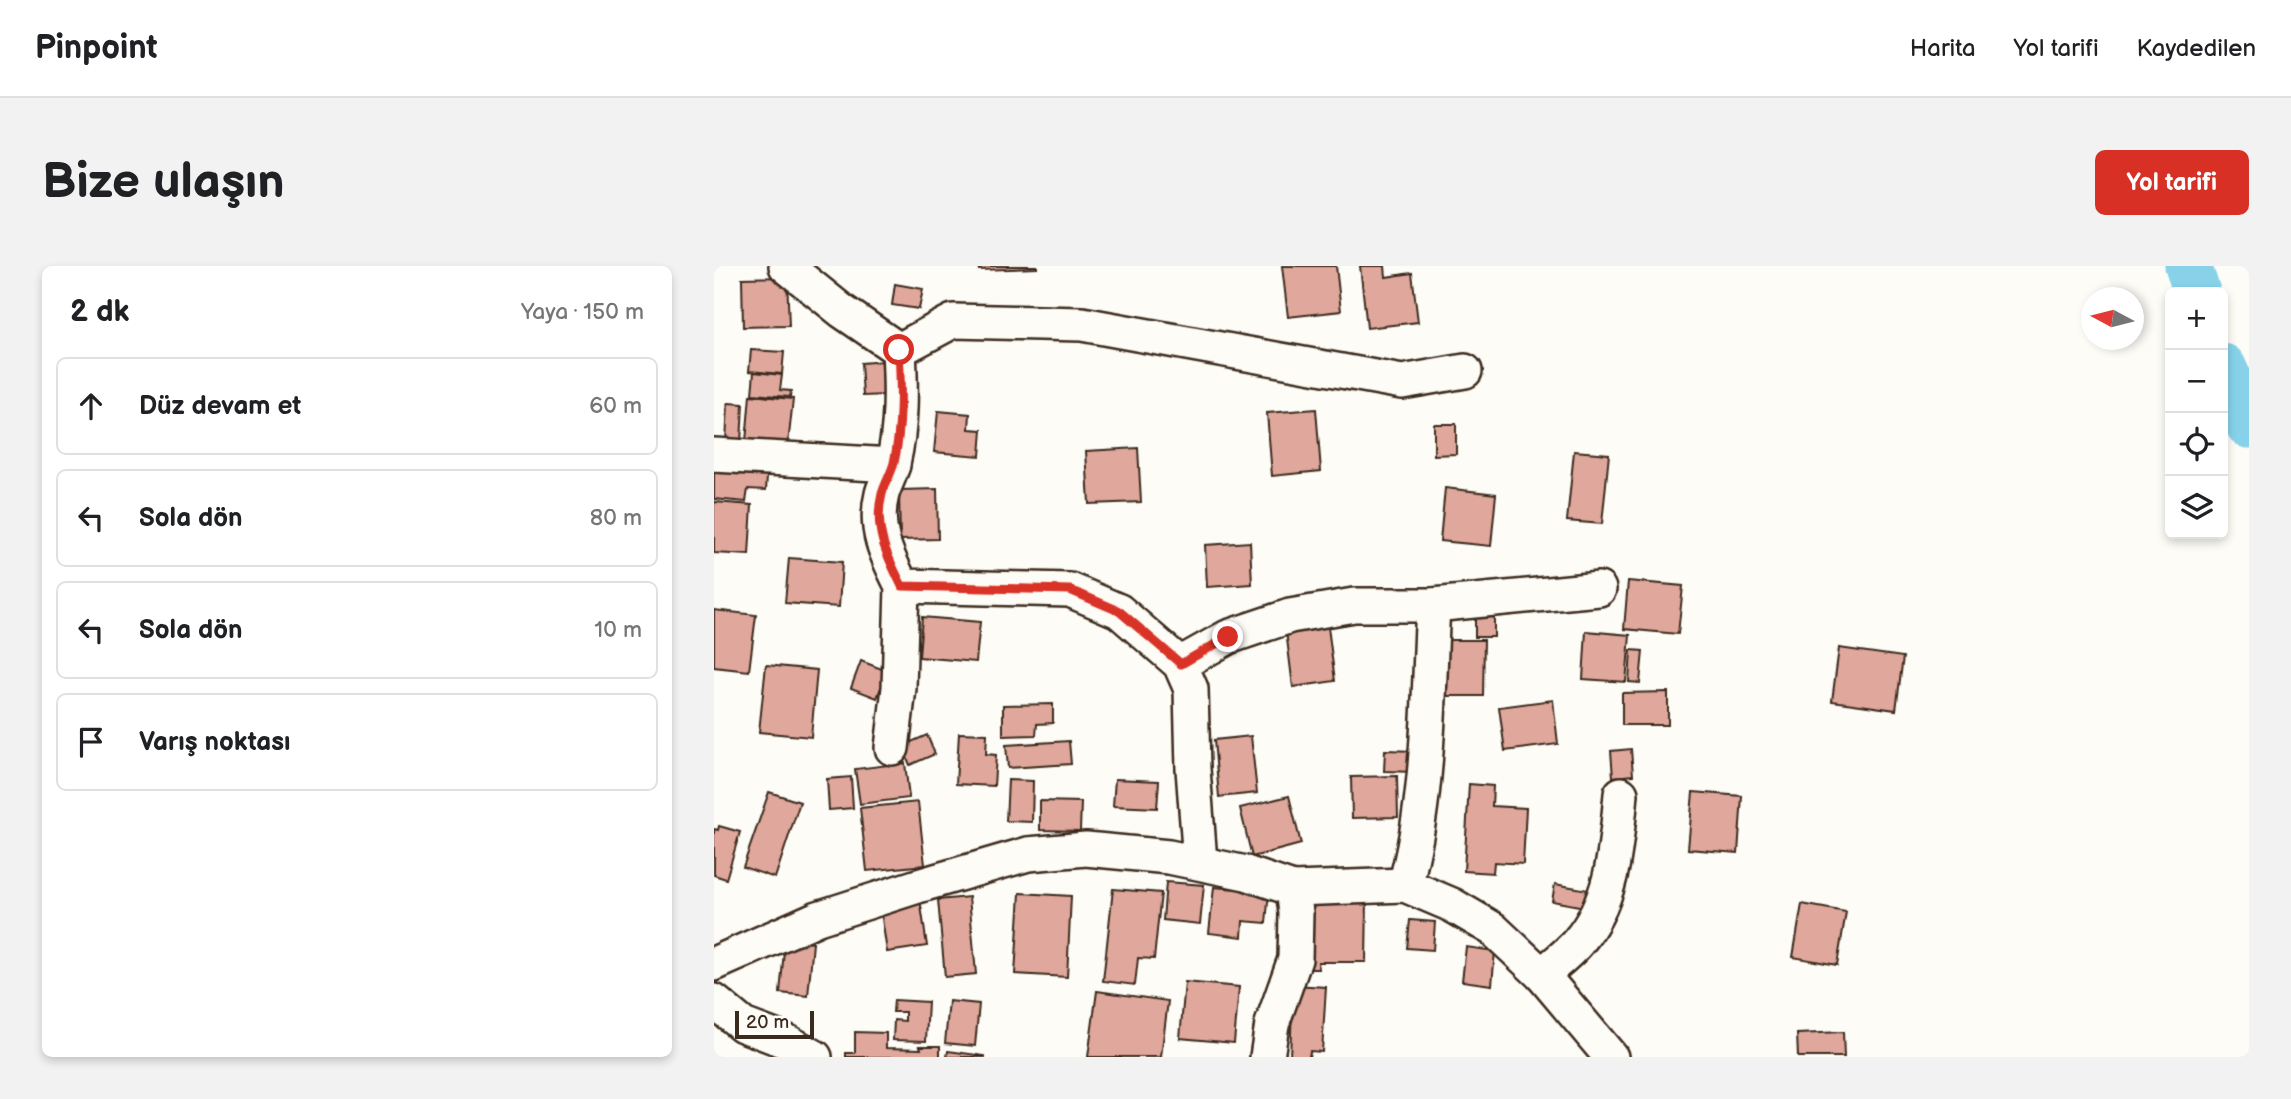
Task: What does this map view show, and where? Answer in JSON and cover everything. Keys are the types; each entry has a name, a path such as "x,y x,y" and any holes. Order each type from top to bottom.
{"street":[{"path":"786,266 842,311 899,350"},
{"path":"899,350 953,321 1082,324 1402,382 1465,371"},
{"path":"892,748 899,688 902,586 884,550 880,535 879,508 893,465 902,404 899,350"},
{"path":"714,455 893,465"},
{"path":"902,586 1070,590 1119,611 1181,664 1191,690 1200,862"},
{"path":"1181,664 1228,637 1290,616 1354,605 1433,605 1599,589"},
{"path":"1405,886 1413,857 1424,772 1433,605"},
{"path":"1542,975 1578,942 1604,901 1614,860 1620,794"},
{"path":"714,964 818,918 918,886 1028,854 1086,849 1200,862 1246,873 1293,889 1405,886 1452,905 1493,929 1542,975 1611,1057"},
{"path":"1267,1057 1272,1024 1295,959 1293,889"},
{"path":"714,1001 744,1025 788,1042 814,1057"}],"building":[{"path":"979,266 1037,266 1037,268 979,270"},
{"path":"1282,266 1336,266 1341,311 1288,317"},
{"path":"1360,266 1385,266 1386,277 1412,273 1418,322 1367,328"},
{"path":"787,277 789,326 743,327 742,278"},
{"path":"895,284 923,289 919,309 892,305"},
{"path":"751,350 784,352 782,374 749,371"},
{"path":"885,361 887,395 863,396 861,363"},
{"path":"754,372 782,375 780,390 791,391 790,397 752,394"},
{"path":"750,395 793,399 788,445 746,442"},
{"path":"728,403 743,404 741,443 726,442"},
{"path":"1316,409 1321,471 1272,476 1267,413"},
{"path":"938,411 970,414 969,429 982,430 980,456 934,452"},
{"path":"1434,424 1456,424 1456,454 1434,455"},
{"path":"1138,448 1141,502 1089,504 1086,451"},
{"path":"1574,451 1609,454 1602,524 1567,521"},
{"path":"768,463 766,490 748,489 746,502 714,499 714,470"},
{"path":"1445,488 1496,494 1491,546 1440,541"},
{"path":"937,489 938,539 900,540 899,490"},
{"path":"714,502 752,505 749,555 714,553"},
{"path":"1250,542 1252,584 1207,587 1205,545"},
{"path":"789,558 842,562 839,607 785,603"},
{"path":"1628,581 1683,586 1678,634 1624,629"},
{"path":"1475,609 1494,609 1494,637 1475,637"},
{"path":"714,610 756,615 749,671 714,667"},
{"path":"922,617 980,622 976,662 919,657"},
{"path":"1327,619 1335,681 1293,687 1285,623"},
{"path":"1586,631 1630,635 1626,682 1583,679"},
{"path":"1439,640 1484,640 1483,696 1439,696"},
{"path":"1839,648 1903,657 1896,710 1832,701"},
{"path":"1631,650 1643,651 1640,683 1629,682"},
{"path":"861,661 887,671 877,698 851,688"},
{"path":"766,665 817,670 811,737 759,732"},
{"path":"1668,692 1668,725 1622,725 1622,693"},
{"path":"1553,700 1558,744 1505,751 1499,707"},
{"path":"1053,704 1053,723 1037,724 1036,735 1003,736 1003,705"},
{"path":"959,733 987,734 986,754 996,755 994,786 956,784"},
{"path":"927,735 935,754 910,765 902,746"},
{"path":"1251,736 1257,793 1219,797 1214,740"},
{"path":"1069,741 1071,764 1008,768 1006,745"},
{"path":"1631,749 1633,775 1613,777 1611,751"},
{"path":"1385,750 1415,751 1414,772 1384,771"},
{"path":"905,763 909,798 860,804 855,769"},
{"path":"1397,776 1398,817 1352,818 1351,777"},
{"path":"851,777 853,808 829,810 827,779"},
{"path":"1115,779 1159,781 1157,808 1113,806"},
{"path":"1008,780 1033,781 1032,822 1006,821"},
{"path":"1469,784 1493,786 1492,806 1526,808 1523,864 1494,862 1493,873 1464,871"},
{"path":"769,792 800,802 775,878 743,867"},
{"path":"1693,792 1742,796 1738,853 1688,849"},
{"path":"1289,796 1301,844 1252,857 1240,808"},
{"path":"1040,801 1081,802 1080,831 1040,830"},
{"path":"918,802 925,865 867,871 860,808"},
{"path":"719,826 740,832 726,879 714,875 714,829 718,830"},
{"path":"1166,882 1204,885 1200,924 1163,920"},
{"path":"1555,884 1588,890 1585,907 1552,901"},
{"path":"1214,887 1269,892 1266,923 1243,921 1242,937 1209,933"},
{"path":"1113,889 1161,893 1154,959 1138,958 1135,985 1103,981"},
{"path":"1020,893 1071,896 1067,977 1015,974"},
{"path":"969,897 976,974 945,977 938,900"},
{"path":"1306,898 1367,898 1366,962 1318,962 1319,969 1306,969"},
{"path":"920,899 927,946 887,952 880,905"},
{"path":"1802,904 1846,912 1837,965 1793,957"},
{"path":"1410,920 1435,922 1433,950 1407,948"},
{"path":"785,940 813,943 808,996 780,993"},
{"path":"1466,947 1495,951 1492,985 1462,981"},
{"path":"1185,982 1239,987 1234,1043 1180,1038"},
{"path":"1293,985 1326,987 1322,1052 1310,1051 1309,1057 1290,1057"},
{"path":"1097,991 1168,1001 1161,1057 1088,1057"},
{"path":"894,1000 928,1002 926,1041 893,1040 894,1020 905,1021 905,1012 893,1012"},
{"path":"949,1001 979,1004 975,1046 945,1043"},
{"path":"855,1032 886,1033 886,1048 921,1049 920,1046 940,1046 940,1057 846,1057 846,1053 855,1053"},
{"path":"1843,1032 1844,1057 1798,1057 1797,1034"},
{"path":"948,1051 985,1056 985,1057 947,1057"}],"waterway":[{"path":"2188,266 2195,287"},
{"path":"2228,378 2249,425"}],"route":[{"path":"899,350 902,404 893,465 879,508 880,535 884,550 902,586 1070,590 1119,611 1181,664 1228,637"}]}
